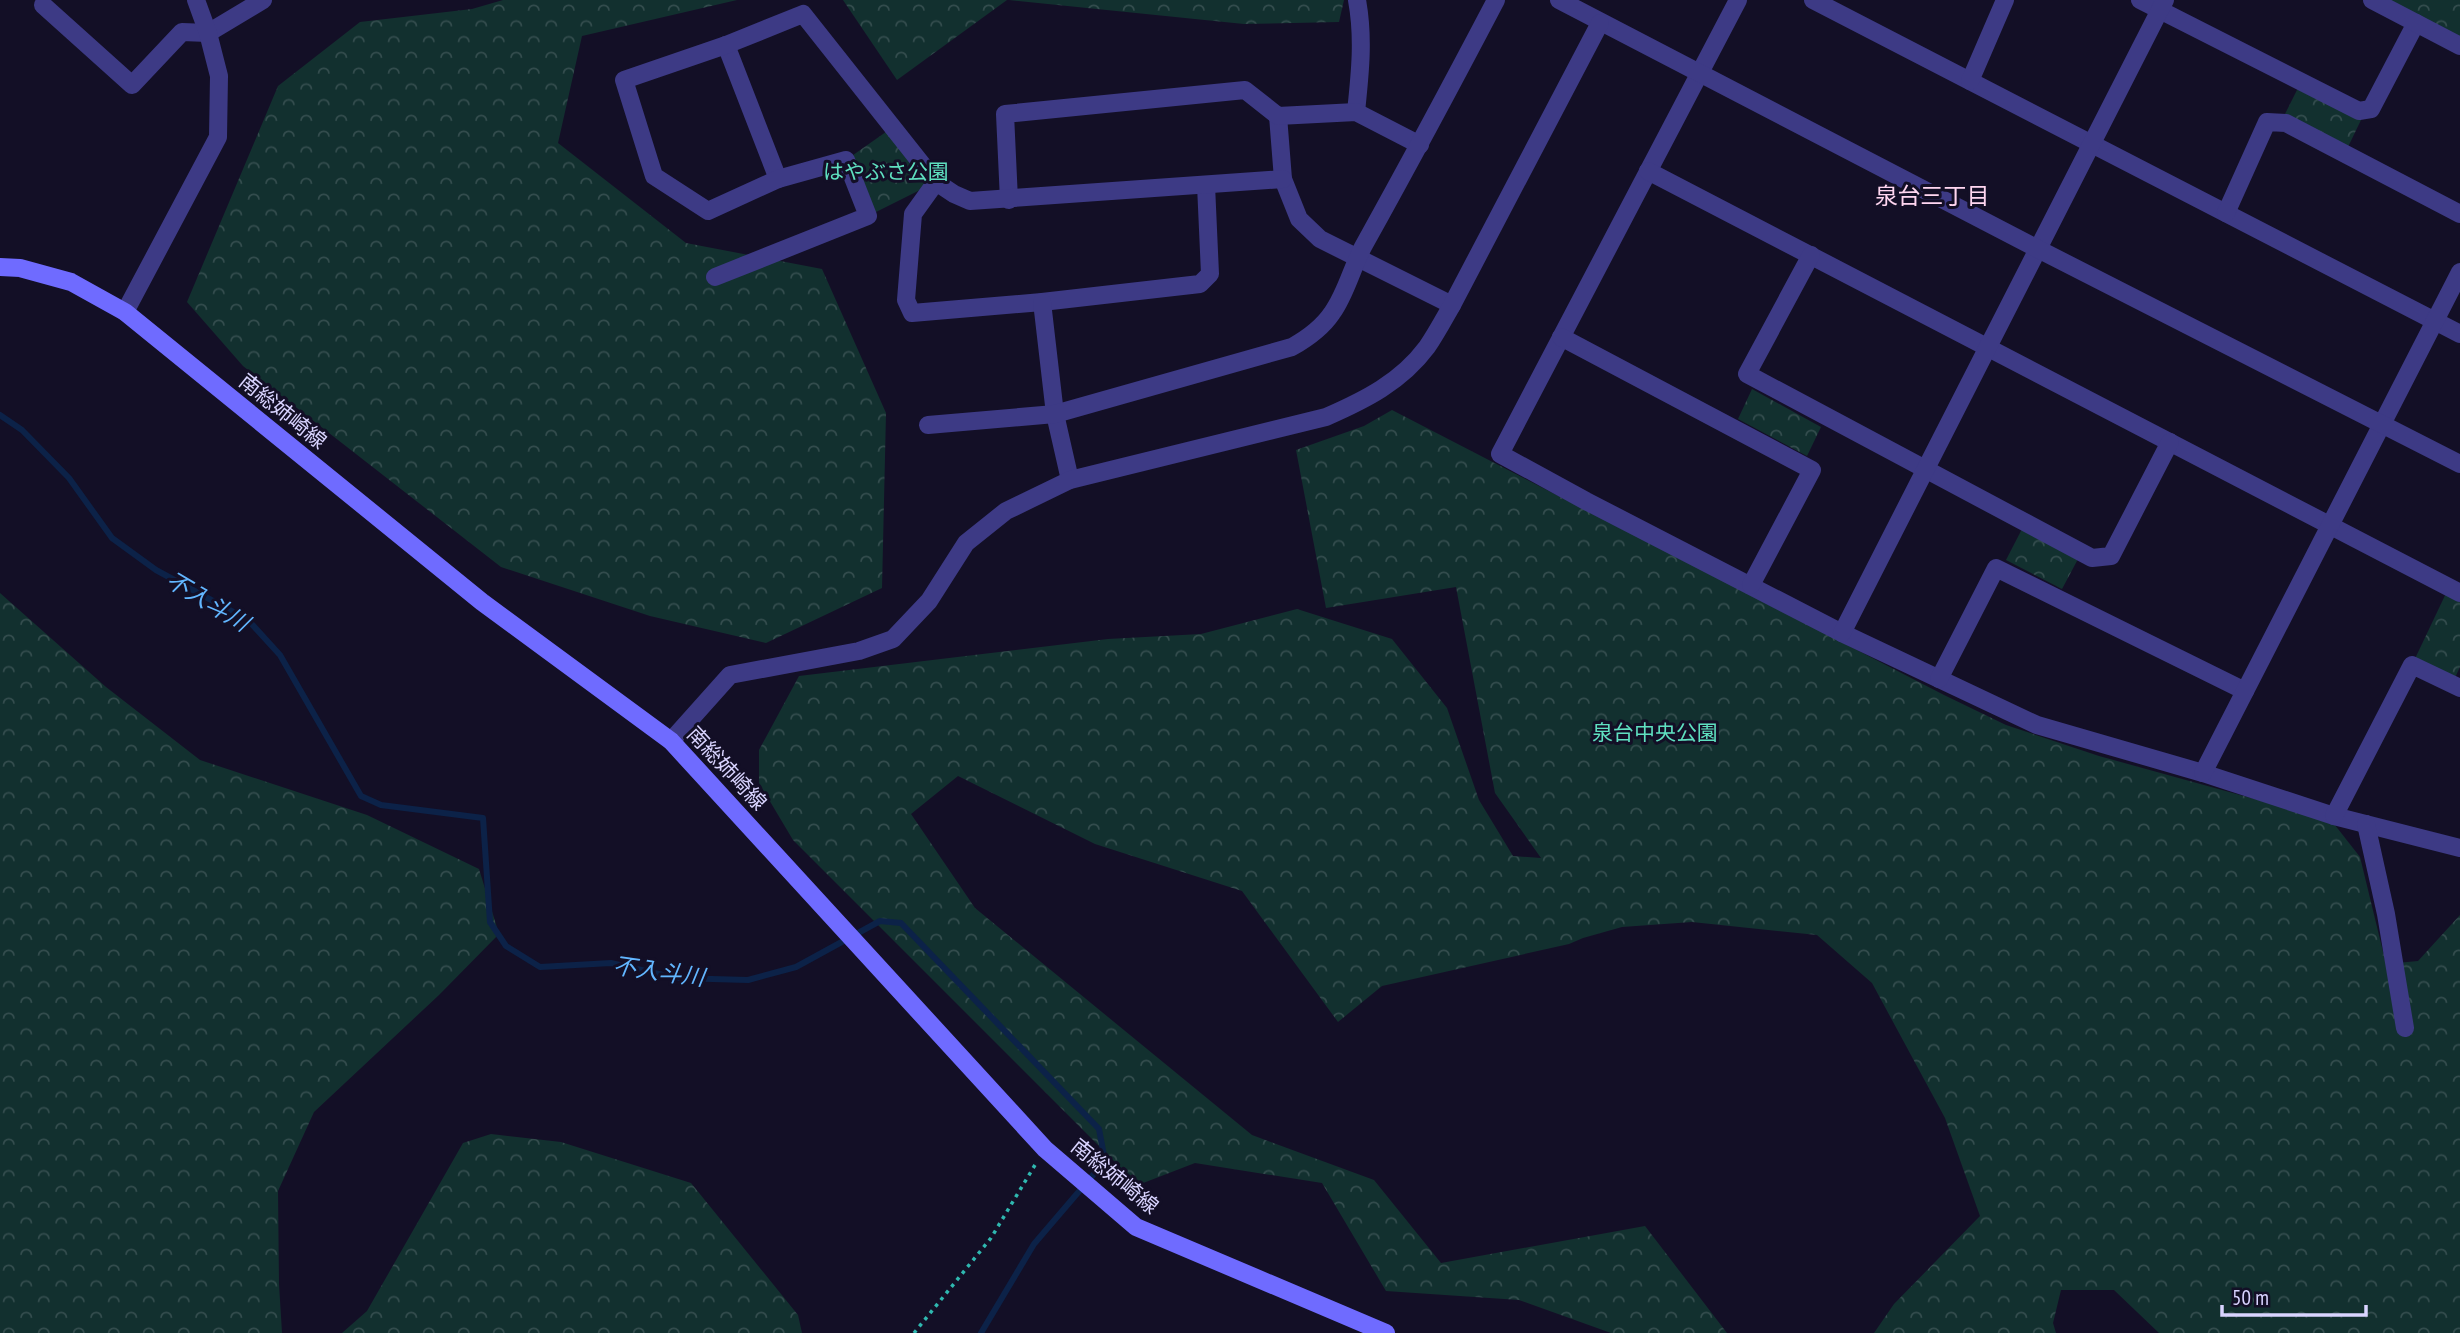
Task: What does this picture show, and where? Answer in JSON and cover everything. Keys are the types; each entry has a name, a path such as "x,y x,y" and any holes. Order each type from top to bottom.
{"main road":[{"name":"南総姉崎線","path":"0,267 20,268 71,282 125,312 482,602 671,741 1045,1149 1136,1227 1386,1333"}],"street":[{"path":"125,312 218,137 219,76 196,0"},
{"path":"43,5 132,85 182,32 208,33 263,0"},
{"path":"1356,112 1362,55 1357,0"},
{"path":"928,425 1055,414 1292,347 1319,329 1334,312 1357,259 1496,0"},
{"path":"1559,0 2460,464"},
{"path":"1738,0 1500,454 1842,633 2038,725 2203,773 2334,816 2460,848"},
{"path":"1813,0 2460,334"},
{"path":"1970,81 2005,0"},
{"path":"2140,0 2163,5 2359,111 2371,109 2416,23"},
{"path":"2372,0 2460,46"},
{"path":"1842,633 2163,5"},
{"path":"715,277 868,216 846,160 778,179 708,211 654,176 624,80 726,45 803,13 936,182 970,201 1283,179"},
{"path":"671,741 730,675 859,651 893,639 929,601 966,543 1006,511 1070,480 1326,417 1365,400 1394,381 1426,348 1452,305 1600,23"},
{"path":"726,45 778,179"},
{"path":"1009,200 1005,114 1245,90 1278,117 1356,112 1420,145"},
{"path":"1278,117 1283,179 1299,219 1320,239 1452,305"},
{"path":"2226,213 2267,122 2286,123 2460,214"},
{"path":"1648,171 2460,593"},
{"path":"936,182 913,214 906,300 912,313 1200,284 1210,274 1206,185"},
{"path":"1811,255 1747,374 2092,558 2111,556 2170,442"},
{"path":"2203,773 2460,272"},
{"path":"1042,302 1055,414 1070,480"},
{"path":"1561,337 1812,471 1751,585"},
{"path":"1939,679 1996,568 2245,691"},
{"path":"2334,816 2412,664 2460,688"},
{"path":"2366,824 2386,914 2405,1028"}],"path":[{"path":"914,1333 991,1238 1045,1149"}],"green space":[{"path":"503,0 737,0 582,36 558,143 686,243 822,269 886,413 882,588 766,643 650,616 501,567 243,366 187,302 278,86 360,22 472,9"},
{"path":"843,0 1007,0 897,80"},
{"path":"1009,0 1344,0 1339,22 1244,24"},
{"path":"2388,0 2460,0 2460,37"},
{"path":"2298,88 2361,120 2347,149 2284,116"},
{"name":"はやぶさ公園","path":"893,127 936,182 868,216 846,160"},
{"path":"1752,389 1821,427 1807,456 1738,419"},
{"name":"泉台中央公園","path":"1392,410 2006,725 2099,756 2331,820 2360,857 2386,964 2418,961 2460,915 2460,1333 2159,1333 2114,1290 2061,1290 2053,1323 2056,1333 1874,1333 1894,1304 1980,1216 1945,1118 1872,983 1817,935 1692,922 1622,927 1569,944 1382,986 1338,1022 1242,891 1095,844 958,776 911,814 975,908 1252,1135 1374,1180 1441,1263 1645,1226 1727,1333 1611,1333 1519,1300 1386,1291 1322,1183 1195,1163 1138,1185 793,840 759,783 759,750 799,676 1108,639 1201,634 1297,609 1392,639 1447,708 1479,800 1513,856 1541,858 1495,793 1456,587 1326,608 1296,450 1364,426"},
{"path":"2022,529 2078,559 2062,589 2006,560"},
{"path":"2449,587 2460,593 2460,667 2452,684 2412,665"},
{"path":"0,593 106,687 200,760 367,815 479,869 499,934 439,995 314,1112 278,1191 282,1333 0,1333"},
{"path":"491,1134 561,1142 691,1183 798,1315 802,1333 342,1333 367,1311 463,1143"}],"waterway":[{"name":"不入斗川","path":"0,415 22,430 69,478 112,538 156,570 248,620 280,655 361,796 381,805 483,818 490,922 506,946 540,967 611,963 676,978 748,980 796,967 880,921 901,923 1099,1129 1105,1161 1034,1244 981,1333"}],"district":[{"name":"泉台三丁目","path":"1932,195"}]}
